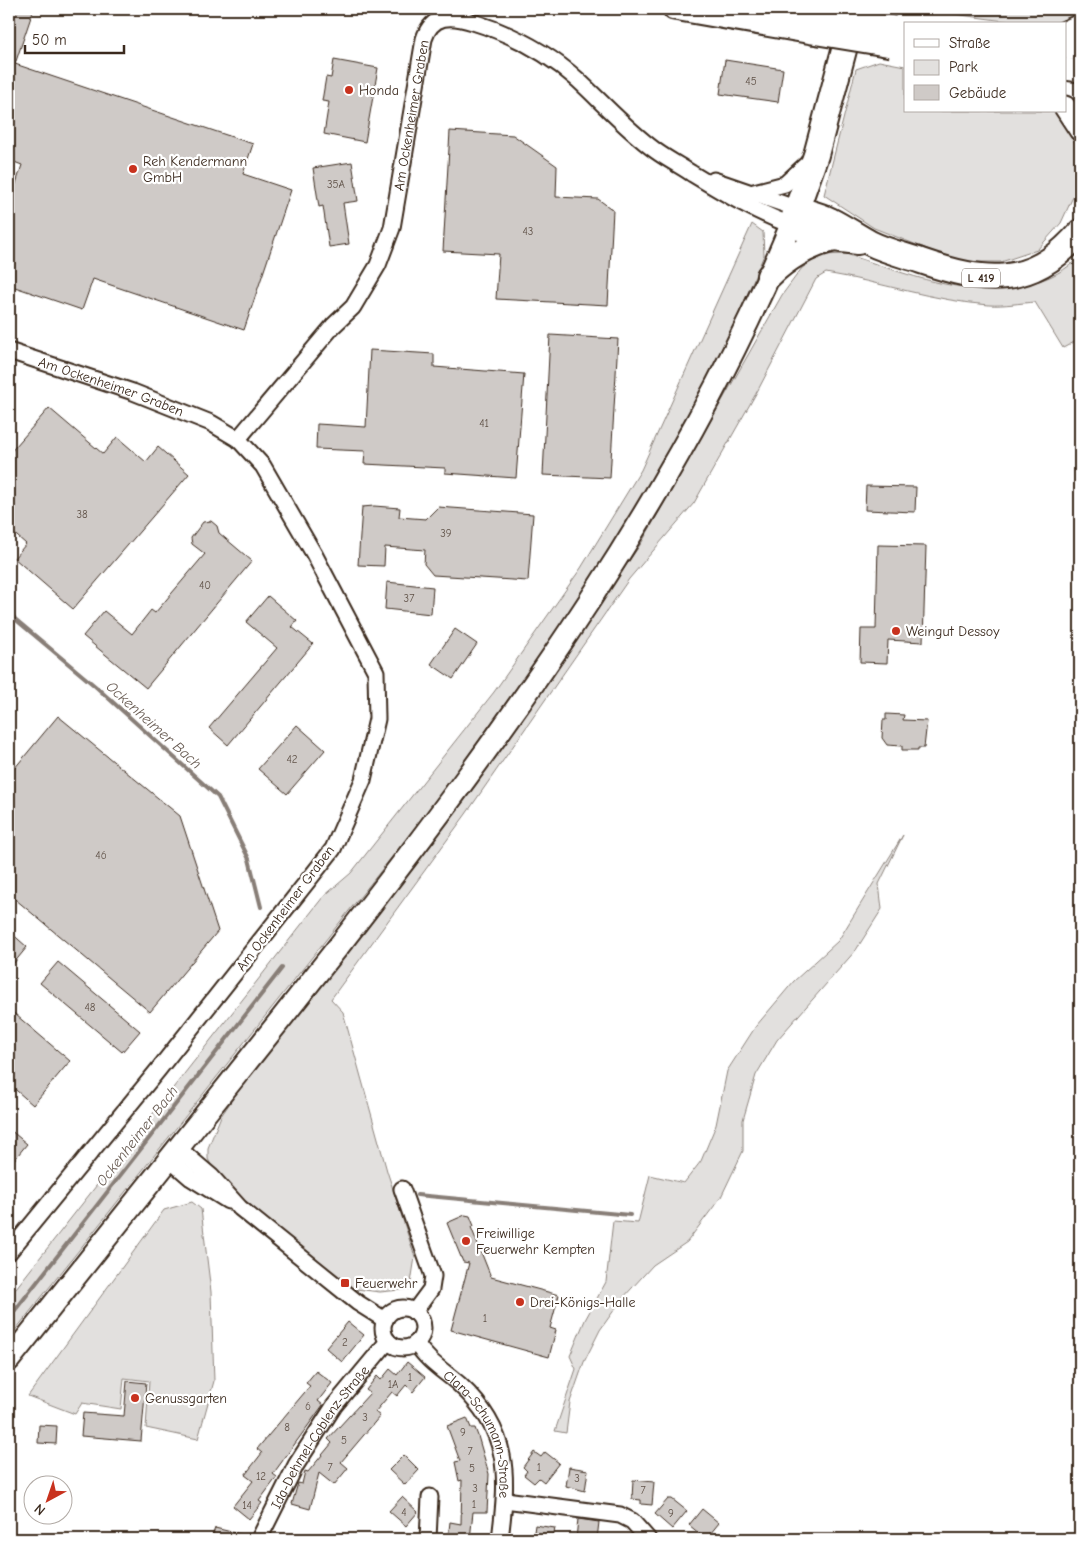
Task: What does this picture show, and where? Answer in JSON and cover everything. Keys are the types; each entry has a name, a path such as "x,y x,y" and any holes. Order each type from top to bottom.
{"main road":[{"path":"674,9 815,24 899,37"},
{"path":"775,9 815,24"},
{"path":"9,1360 416,847 505,727 625,548 726,366 795,217 816,155 856,9"},
{"path":"1066,32 1080,25"},
{"path":"1066,48 1080,50"},
{"path":"1066,69 1080,71"},
{"path":"1066,109 1080,130"},
{"name":"L 419","path":"795,217 834,238 872,244 960,274 999,278 1018,274 1050,261 1080,232"},
{"name":"L 419","path":"795,217 829,219 872,244"},
{"path":"769,276 798,252 834,238"}],"street":[{"name":"Am Ockenheimer Graben","path":"238,439 333,326 352,307 378,265 392,228 424,38 428,28 436,20 450,16 460,18 488,26 530,45 577,79 639,138 672,162 748,207 795,217"},
{"path":"752,193 785,184 816,155"},
{"name":"Am Ockenheimer Graben","path":"691,172 752,193 795,217"},
{"name":"Am Ockenheimer Graben","path":"9,351 134,392 210,424 238,439 267,472 314,554 376,672 377,719 363,780 332,849 158,1070 9,1252"},
{"path":"174,1154 212,1177 240,1208 358,1303 385,1320"},
{"path":"402,1189 433,1276 431,1288 414,1312"},
{"path":"397,1309 409,1309 414,1312 423,1327 416,1343 402,1348 388,1341 384,1331 385,1320 397,1309"},
{"name":"Ida-Dehmel-Coblenz-Straße","path":"260,1539 296,1465 330,1412 388,1341"},
{"name":"Clara-Schumann-Straße","path":"416,1343 427,1359 472,1397 490,1422 505,1465 505,1500 500,1539"},
{"path":"428,1539 430,1496"},
{"path":"505,1500 620,1515 632,1521 648,1539"}],"green space":[{"path":"918,9 1080,9 1080,12 1063,22 1012,22"},
{"path":"879,61 904,66 904,112 1055,112 1076,145 1077,188 1061,223 1037,250 1001,262 960,262 874,228 824,195 856,69"},
{"path":"752,224 763,232 764,255 723,351 654,480 594,579 430,809 9,1338 9,1297 323,897 351,873 494,692 581,568 641,470"},
{"path":"846,254 937,282 960,287 983,288 1007,287 1044,279 1064,270 1080,256 1080,339 1063,348 1035,302 1006,305 968,303 826,273 816,279 758,390 694,503 629,579 466,814 331,999 343,1012 387,1171 415,1257 410,1289 380,1292 348,1288 241,1201 215,1173 208,1159 208,1148 221,1116 261,1058 319,988 464,801 642,542 782,295 802,268 822,255"},
{"path":"903,835 879,884 882,909 856,950 777,1040 756,1075 743,1120 743,1151 721,1197 687,1242 653,1265 622,1299 600,1330 584,1362 570,1402 566,1433 555,1431 576,1369 570,1356 585,1320 606,1282 613,1221 638,1223 650,1175 684,1183 701,1161 716,1125 727,1071 756,1026 794,981 838,941"},
{"path":"192,1202 201,1209 211,1292 214,1381 198,1439 146,1428 149,1381 124,1378 121,1409 82,1403 75,1414 28,1396 164,1210"}],"building":[{"name":"Reh Kendermann GmbH","path":"9,9 33,11 15,64 253,144 243,174 291,190 244,330 93,279 82,310 9,285 9,205 22,165 9,160"},
{"name":"Honda","path":"334,60 378,68 365,142 324,134 329,102 322,101 326,77 331,78"},
{"path":"725,60 783,69 778,102 720,94"},
{"path":"450,131 513,135 557,166 556,197 598,199 613,210 608,305 496,299 499,254 443,251"},
{"path":"352,162 358,201 343,203 349,244 329,247 323,206 319,207 313,168"},
{"path":"550,335 618,339 610,478 543,475"},
{"path":"370,350 434,354 434,367 524,374 516,478 445,473 445,468 364,464 365,451 316,449 317,424 366,427"},
{"path":"49,408 103,454 117,437 146,462 158,447 189,474 73,609 14,558 26,544 9,529 9,500 13,495 9,491 9,454"},
{"path":"866,486 916,487 915,512 865,510"},
{"path":"362,507 400,508 399,517 426,519 438,507 533,514 528,581 433,575 424,564 425,550 385,547 384,566 358,565"},
{"path":"211,521 217,526 219,533 252,561 146,688 83,636 104,611 132,634 151,610 155,613 205,554 192,544 191,538 203,522"},
{"path":"878,545 926,546 923,642 888,640 887,663 860,662 861,629 876,629"},
{"path":"387,582 433,587 431,614 385,609"},
{"path":"268,596 297,621 292,627 313,644 228,745 209,728 277,648 246,622"},
{"path":"455,629 477,644 453,679 431,664"},
{"path":"886,714 904,715 903,720 927,721 924,748 902,750 902,746 887,745 882,738 883,720 886,720"},
{"path":"58,716 180,816 218,931 150,1012 9,894 9,775"},
{"path":"297,725 325,750 287,794 258,769"},
{"path":"9,931 27,947 9,969"},
{"path":"58,962 140,1031 122,1052 40,983"},
{"path":"9,1009 70,1061 33,1105 9,1084"},
{"path":"9,1129 27,1144 9,1166"},
{"path":"465,1215 470,1216 474,1226 471,1227 491,1277 559,1295 550,1328 556,1330 549,1357 451,1330 469,1263 463,1262 447,1223"},
{"path":"348,1322 364,1335 342,1362 326,1348"},
{"path":"407,1362 425,1377 413,1392 406,1385 397,1396 392,1392 375,1412 380,1416 341,1462 348,1468 334,1485 319,1473 310,1509 292,1504 298,1483 302,1484 305,1471 308,1472 332,1443 328,1439 370,1393 366,1390 377,1376 381,1380 390,1369 397,1375"},
{"path":"316,1371 332,1383 318,1401 323,1405 273,1474 277,1477 259,1501 262,1503 249,1519 233,1506 253,1481 245,1475 262,1453 257,1449 310,1386 306,1383"},
{"name":"Genussgarten","path":"127,1381 146,1383 141,1441 81,1436 83,1413 124,1416"},
{"path":"467,1418 471,1428 475,1428 489,1474 487,1512 473,1512 470,1539 448,1539 450,1522 461,1524 462,1480 459,1481 455,1462 460,1461 447,1426"},
{"path":"39,1425 57,1426 56,1444 38,1443"},
{"path":"534,1452 541,1457 545,1452 559,1463 544,1482 539,1478 534,1483 524,1475 527,1471 523,1467"},
{"path":"404,1455 419,1470 405,1485 389,1470"},
{"path":"569,1467 588,1470 585,1491 566,1486"},
{"path":"633,1480 654,1482 652,1505 641,1504 641,1500 632,1499"},
{"path":"402,1497 418,1512 406,1526 389,1511"},
{"path":"668,1499 672,1499 687,1511 672,1529 655,1514"},
{"path":"702,1509 719,1523 706,1539 689,1525"},
{"path":"578,1519 599,1522 597,1539 576,1539"},
{"path":"535,1525 555,1528 553,1539 533,1539"},
{"path":"215,1528 244,1535 244,1539 211,1539"}],"waterway":[{"name":"Ockenheimer Bach","path":"9,611 15,619 95,686 218,797 249,859 261,907"},
{"name":"Ockenheimer Bach","path":"9,1318 282,968"},
{"path":"417,1195 630,1215"}],"place":[{"name":"Honda","path":"349,90"},
{"name":"Reh Kendermann GmbH","path":"133,169"},
{"name":"Weingut Dessoy","path":"896,631"},
{"name":"Freiwillige Feuerwehr Kempten","path":"466,1241"},
{"name":"Feuerwehr","path":"345,1283"},
{"name":"Drei-Königs-Halle","path":"520,1302"},
{"name":"Genussgarten","path":"135,1398"}]}
